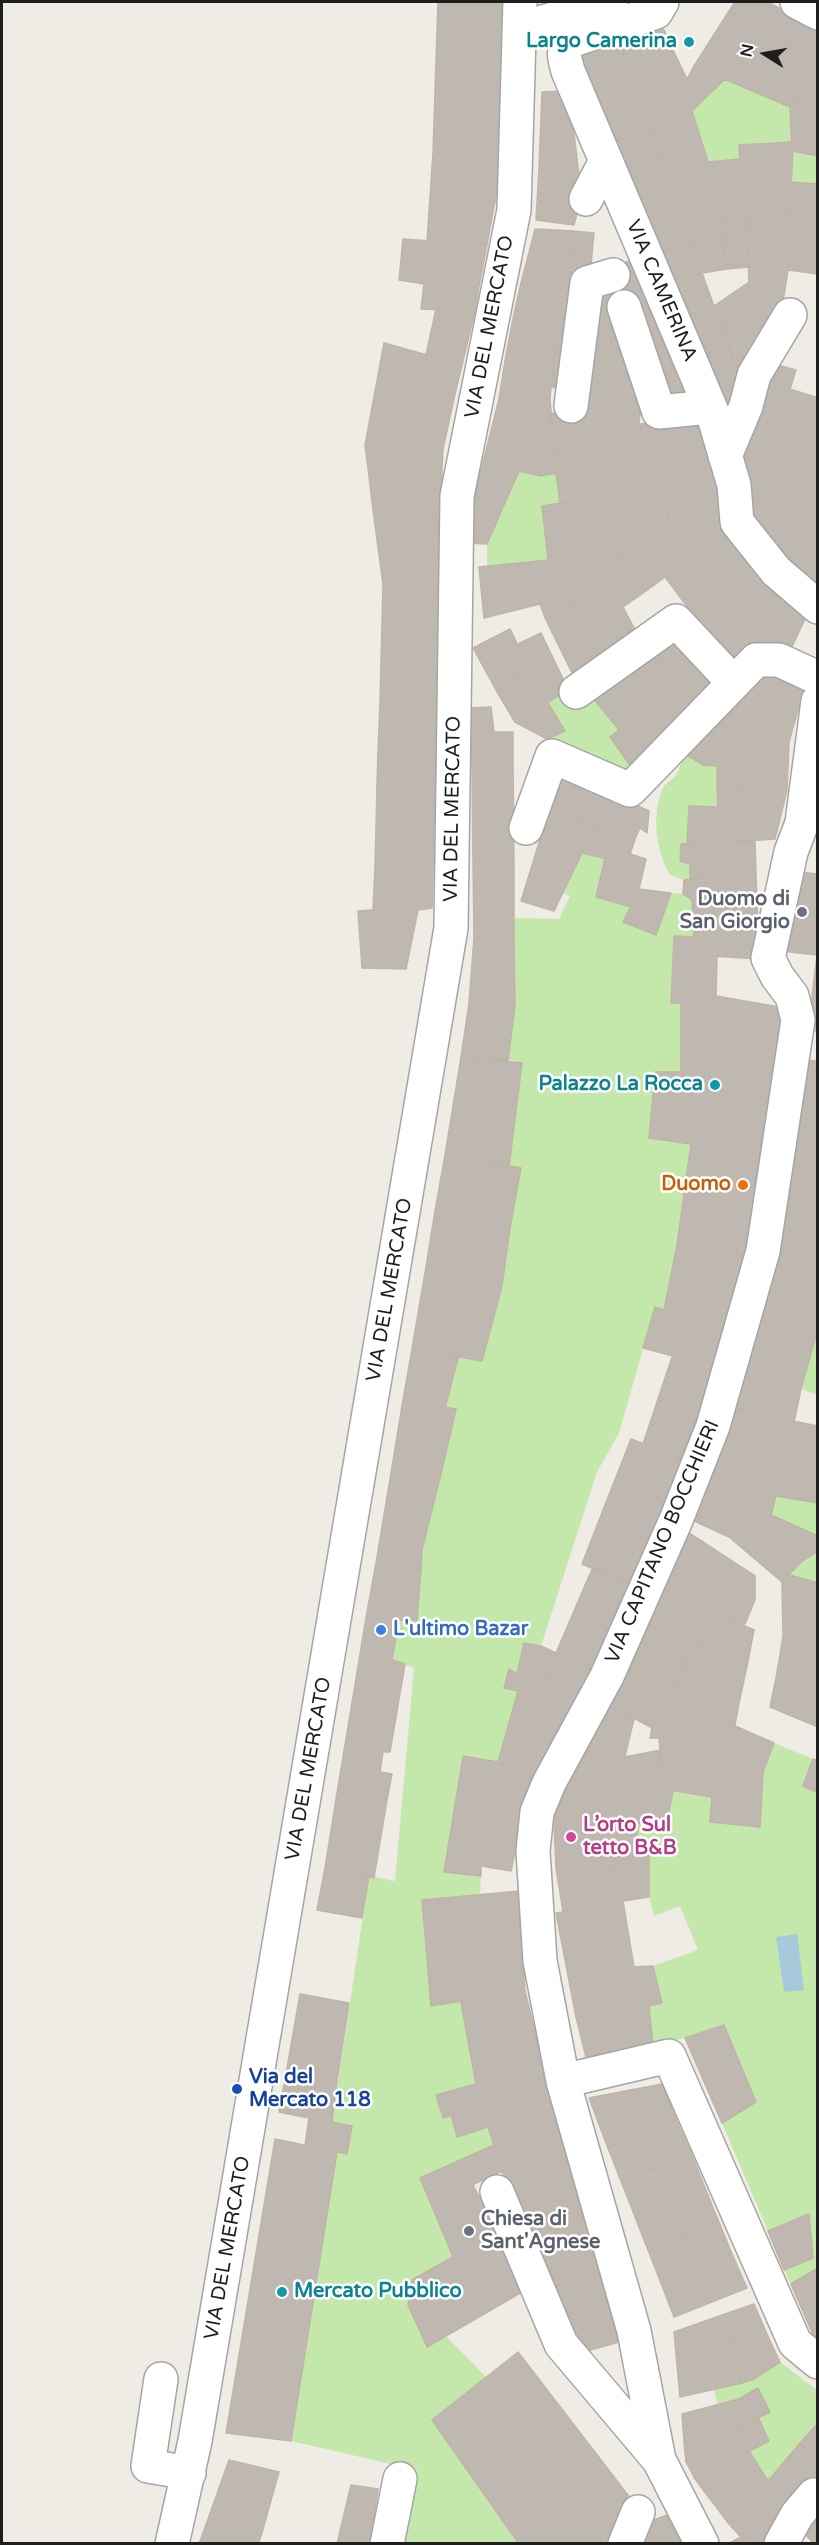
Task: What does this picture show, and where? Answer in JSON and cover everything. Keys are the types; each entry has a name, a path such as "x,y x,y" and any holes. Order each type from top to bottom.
{"street":[{"path":"519,15 611,2"},
{"path":"797,2 818,13"},
{"name":"VIA CAMERINA","path":"659,7 570,41 565,46 564,55 568,71 709,407 734,485 737,522 776,571 818,607"},
{"name":"VIA DEL MERCATO","path":"172,2544 189,2473 452,928 457,496 513,210 519,15"},
{"path":"586,199 606,161"},
{"path":"572,406 587,283 613,275"},
{"path":"624,307 658,412 709,407"},
{"path":"725,456 746,406 754,375 790,315"},
{"path":"576,692 676,621 734,683"},
{"path":"526,828 552,756 630,790 756,660 779,660 818,678"},
{"name":"VIA CAPITANO BOCCHIERI","path":"659,2460 634,2331 563,2081 540,1961 533,1851 537,1812 549,1783 607,1676 676,1520 713,1426 763,1251 798,1020 792,996 777,976 768,958 791,852 802,823 818,701"},
{"path":"563,2081 669,2056 795,2343 818,2362"},
{"path":"497,2192 561,2344 659,2460 702,2544"},
{"path":"161,2379 148,2466 189,2473"},
{"path":"387,2544 400,2479"},
{"path":"781,2544 797,2515 814,2494"},
{"path":"625,2544 638,2512"}],"green space":[{"path":"725,79 790,107 793,142 739,145 740,159 708,162 692,111"},
{"path":"792,151 817,156 817,184 791,182"},
{"path":"519,471 541,476 556,473 560,504 542,507 548,560 487,566 487,544"},
{"path":"568,689 588,692 619,730 610,737 630,765 617,774 547,739 564,731 548,703"},
{"path":"684,753 703,765 717,766 718,807 689,807 687,845 681,845 680,861 690,864 690,879 684,880 670,875 665,865 658,844 656,821 659,798 663,788 676,775"},
{"path":"582,853 605,858 596,897 631,907 655,934 671,893 683,894 692,900 694,937 674,936 671,1003 681,1003 681,1072 655,1072 649,1138 691,1144 677,1245 664,1310 655,1307 619,1433 597,1472 541,1646 524,1643 517,1674 510,1670 518,1691 498,1762 462,1757 444,1871 481,1876 480,1895 432,2006 461,2002 476,2084 436,2095 442,2118 451,2115 457,2137 488,2127 494,2145 420,2178 453,2257 412,2280 408,2305 426,2347 446,2336 486,2377 432,2420 519,2543 399,2543 417,2470 291,2441 337,2152 347,2153 352,2126 332,2122 369,1876 395,1881 414,1668 392,1660 399,1620 417,1621 422,1550 456,1409 445,1408 458,1358 482,1361 502,1286 521,1169 509,1167 522,1064 508,1060 515,1006 515,918 559,919 570,896 563,893"},
{"path":"817,1329 817,1395 801,1389"},
{"path":"776,1496 817,1503 817,1536 771,1515"},
{"path":"817,1551 817,1583 790,1575 802,1561"},
{"path":"774,1743 813,1759 803,1786 818,1793 818,2268 791,2284 784,2270 809,2215 768,2231 722,2123 756,2102 685,2038 653,2045 649,2006 662,2002 653,1966 698,1950 680,1906 654,1916 649,1897 649,1852 634,1845 641,1816 667,1822 673,1791 712,1797 710,1822 759,1827 763,1772"},
{"path":"780,2362 817,2390 817,2423 768,2481 749,2451 769,2441 759,2419 770,2412 758,2388 739,2399 717,2404 714,2389 754,2379"}],"water":[{"path":"797,1934 804,1990 784,1992 776,1937"}],"building":[{"path":"438,2 503,2 503,160 433,153"},
{"path":"735,2 768,2 818,30 818,63 729,11"},
{"path":"729,11 818,63 818,88 807,82 790,107 694,66"},
{"path":"659,19 673,50 650,60 662,89 640,98 617,33"},
{"path":"617,33 640,98 596,111 570,49"},
{"path":"673,50 687,79 662,89 650,60"},
{"path":"694,66 725,79 692,111 708,162 740,159 739,145 793,142 790,214 684,220 640,98 687,79"},
{"path":"807,82 818,88 818,156 792,151 790,107"},
{"path":"569,91 578,167 539,169 542,92"},
{"path":"640,98 651,130 610,143 596,111"},
{"path":"651,130 659,152 620,168 610,143"},
{"path":"659,152 675,196 636,207 620,168"},
{"path":"433,153 503,160 492,217 429,212"},
{"path":"578,167 582,195 574,225 536,220 539,169"},
{"path":"791,182 818,184 818,274 788,270"},
{"path":"675,196 684,220 720,218 722,241 691,243 655,254 636,207"},
{"path":"429,212 492,217 487,245 427,241"},
{"path":"790,214 785,289 749,282 746,217"},
{"path":"746,217 749,267 727,269 720,218"},
{"path":"535,229 573,231 571,252 530,249"},
{"path":"573,231 594,233 592,254 571,252"},
{"path":"403,239 487,245 479,286 424,284 399,280"},
{"path":"722,241 727,269 702,273 691,243"},
{"path":"691,243 702,273 666,279 655,254"},
{"path":"530,249 592,254 591,268 580,287 521,283"},
{"path":"639,257 673,340 645,354 615,267"},
{"path":"702,273 714,306 683,320 666,279"},
{"path":"749,282 744,314 721,324 714,306"},
{"path":"749,282 785,289 781,315 742,385 721,324 744,314"},
{"path":"521,283 580,287 575,329 513,319"},
{"path":"424,284 479,286 475,311 421,309"},
{"path":"591,289 615,292 631,338 611,336 612,358 586,358"},
{"path":"714,306 728,347 698,356 683,320"},
{"path":"436,309 475,311 455,394 419,387"},
{"path":"513,319 559,326 553,365 505,361"},
{"path":"559,326 575,329 566,394 551,386"},
{"path":"611,336 631,338 644,377 639,424 657,482 632,488 623,434 584,432 582,450 556,473 550,413 581,416 586,358 612,358"},
{"path":"673,340 696,397 663,404 645,354"},
{"path":"384,343 427,355 419,387 455,394 443,449 365,445"},
{"path":"728,347 744,397 720,409 698,356"},
{"path":"505,361 553,365 550,399 499,399"},
{"path":"767,362 796,370 790,389 818,398 818,488 776,471 769,503 745,496 743,465 752,399"},
{"path":"499,399 550,399 556,473 541,476 519,471 487,544 469,543 473,502"},
{"path":"703,418 749,554 686,605 665,577 649,541 656,528 671,525 639,424"},
{"path":"584,432 623,434 632,488 657,482 671,525 656,528 649,541 614,542 620,552 597,569 580,500 560,504 556,473 582,450"},
{"path":"365,445 443,449 442,467 368,468"},
{"path":"442,467 441,515 373,510 368,468"},
{"path":"776,471 818,488 818,599 746,520 745,496 769,503"},
{"path":"580,500 597,569 620,552 646,591 623,607 641,641 605,664 572,607 572,586 542,588 540,604 524,608 529,562 548,560 542,506"},
{"path":"373,510 441,515 440,587 383,584"},
{"path":"649,541 665,577 646,591 614,542"},
{"path":"749,554 805,619 791,649 777,641 756,647 735,661 686,605"},
{"path":"529,562 524,608 484,618 479,567"},
{"path":"383,584 440,587 437,705 380,703"},
{"path":"572,586 572,607 546,620 540,604 542,588"},
{"path":"572,607 605,664 577,683 546,620"},
{"path":"510,629 530,670 496,690 473,648"},
{"path":"674,632 688,649 667,665 652,648"},
{"path":"541,633 568,689 548,703 565,731 547,739 515,722 496,690 530,670 518,644"},
{"path":"652,648 667,665 688,649 698,662 654,698 677,724 658,743 635,718 619,730 588,692"},
{"path":"698,662 714,689 677,724 654,698"},
{"path":"768,668 805,685 789,742 787,790 742,789 743,743 714,723"},
{"path":"380,703 437,705 436,756 378,752"},
{"path":"491,707 494,732 513,732 513,767 472,768 471,708"},
{"path":"635,718 658,743 630,765 610,737"},
{"path":"714,723 743,743 742,789 717,790 717,766 703,765 684,753"},
{"path":"378,752 436,756 435,788 377,784"},
{"path":"513,767 514,865 473,861 472,768"},
{"path":"567,773 610,793 594,826 550,807"},
{"path":"377,784 435,788 433,868 375,867"},
{"path":"717,790 787,790 775,839 687,845 689,806 718,807"},
{"path":"610,793 649,811 647,833 640,828 635,839 594,826"},
{"path":"550,807 594,826 585,847 543,830"},
{"path":"594,826 635,839 627,864 582,853"},
{"path":"543,830 585,847 554,911 521,901"},
{"path":"755,842 756,874 690,879 690,864 680,861 681,844"},
{"path":"630,854 646,859 639,889 631,907 596,897 605,858 627,864"},
{"path":"473,861 514,865 514,940 474,938"},
{"path":"375,867 433,868 432,908 418,910 406,969 362,968 358,911 373,910"},
{"name":"Duomo di San Giorgio","path":"818,869 818,955 781,951 791,871 817,874"},
{"path":"756,874 759,959 695,955 692,900 683,894 684,880"},
{"path":"639,889 671,893 656,935 623,922"},
{"name":"Palazzo La Rocca","path":"674,936 694,937 695,955 717,957 716,996 785,1008 749,1257 677,1245 691,1144 649,1138 655,1072 681,1072 681,1003 671,1003"},
{"path":"474,938 514,940 515,1006 469,1003"},
{"path":"818,955 818,1031 808,1030"},
{"path":"469,1003 515,1006 508,1060 461,1057"},
{"path":"461,1057 522,1063 509,1167 445,1155"},
{"path":"805,1060 818,1061 818,1108 798,1104"},
{"path":"798,1104 818,1108 818,1192 784,1186"},
{"path":"445,1155 521,1168 510,1228 434,1217"},
{"path":"784,1186 818,1192 818,1220 779,1214"},
{"path":"779,1214 818,1220 818,1264 772,1256"},
{"path":"434,1217 510,1228 502,1286 425,1273"},
{"path":"677,1245 749,1257 732,1332 685,1318 673,1356 643,1348 655,1307 664,1310"},
{"path":"772,1256 818,1264 818,1289 765,1281"},
{"path":"425,1273 502,1286 482,1361 412,1349"},
{"path":"765,1281 818,1289 818,1316 759,1304"},
{"path":"759,1304 818,1316 818,1329 801,1389 740,1375"},
{"path":"685,1318 732,1332 716,1384 668,1369"},
{"path":"412,1349 458,1358 445,1408 403,1400"},
{"path":"668,1369 716,1384 700,1425 655,1408"},
{"path":"740,1375 801,1389 794,1422 731,1409"},
{"path":"403,1400 456,1409 441,1474 392,1467"},
{"path":"655,1408 700,1425 686,1460 643,1444"},
{"path":"731,1409 818,1426 818,1503 776,1496 771,1515 818,1536 818,1551 802,1561 782,1582 729,1537 741,1503 702,1486"},
{"path":"631,1439 686,1460 669,1503 614,1482"},
{"path":"392,1467 441,1474 422,1550 421,1569 376,1563"},
{"path":"614,1482 669,1503 636,1587 582,1564"},
{"path":"702,1486 741,1503 729,1537 690,1519"},
{"path":"686,1531 755,1576 755,1600 745,1624 717,1614 701,1647 646,1623"},
{"path":"376,1563 421,1569 417,1621 366,1618"},
{"path":"593,1567 636,1587 620,1633 574,1611"},
{"path":"790,1575 818,1583 818,1646 783,1636 782,1582"},
{"path":"574,1611 620,1633 600,1674 556,1653"},
{"path":"717,1614 754,1630 747,1666 701,1647"},
{"path":"366,1618 399,1620 392,1660 405,1664 390,1752 383,1752 380,1772 392,1774 387,1800 337,1793"},
{"path":"646,1623 747,1666 740,1698 702,1687 704,1678 683,1670 687,1661 638,1639"},
{"path":"783,1636 818,1646 818,1671 779,1661"},
{"path":"638,1639 687,1661 677,1688 626,1667"},
{"path":"524,1643 541,1646 556,1653 544,1675 587,1697 540,1783 498,1762 518,1691 504,1688 509,1669 517,1674"},
{"path":"556,1653 600,1674 587,1697 544,1675"},
{"path":"779,1661 818,1671 818,1690 776,1678"},
{"path":"626,1667 699,1697 690,1746 722,1751 721,1796 712,1797 663,1789 659,1738 650,1738 652,1728 607,1703"},
{"path":"683,1670 704,1678 702,1687 740,1698 735,1725 726,1722 722,1751 690,1746 699,1697 677,1688"},
{"path":"776,1678 818,1690 818,1727 770,1707"},
{"path":"607,1703 634,1719 625,1756 619,1758 584,1745"},
{"path":"726,1722 774,1743 763,1772 760,1827 710,1822 712,1797 721,1796 722,1751"},
{"path":"584,1745 619,1758 661,1750 663,1789 673,1791 667,1822 641,1816 634,1845 649,1852 649,1873 615,1882 617,1825 553,1800"},
{"path":"463,1756 498,1762 540,1783 523,1814 511,1871 481,1866 481,1876 444,1872"},
{"path":"813,1759 818,1761 818,1793 803,1786"},
{"path":"337,1793 387,1800 374,1878 325,1868"},
{"path":"553,1800 617,1825 615,1869 556,1868"},
{"path":"325,1868 369,1876 362,1918 317,1910"},
{"path":"556,1868 615,1869 615,1904 563,1912"},
{"path":"649,1873 649,1897 623,1901 638,2008 576,2017 556,1913 615,1904 615,1882"},
{"path":"519,1891 525,1991 431,2006 422,1900"},
{"path":"653,1966 662,2003 649,2006 653,2045 586,2057 576,2017 638,2008 634,1967"},
{"path":"525,1991 552,2101 485,2118 481,2107 443,2118 436,2095 476,2084 461,2002"},
{"path":"300,1994 349,2003 337,2081 286,2074"},
{"path":"724,2025 756,2102 722,2123 685,2038"},
{"path":"286,2074 337,2081 332,2122 352,2126 347,2154 305,2145 309,2118 279,2112"},
{"path":"662,2084 676,2119 608,2148 589,2098"},
{"path":"552,2101 558,2124 494,2145 488,2127 457,2137 451,2115 481,2107 485,2118"},
{"path":"676,2119 691,2153 621,2181 608,2148"},
{"path":"558,2124 565,2151 502,2171 494,2145"},
{"name":"Mercato Pubblico","path":"275,2139 337,2152 291,2441 226,2433"},
{"path":"494,2145 502,2171 431,2204 420,2178"},
{"path":"565,2151 584,2218 528,2233 502,2171"},
{"path":"691,2153 718,2220 682,2235 655,2168"},
{"path":"655,2168 682,2235 648,2250 621,2181"},
{"name":"Chiesa di Sant'Agnese","path":"473,2185 527,2289 484,2314 453,2257 431,2204"},
{"path":"809,2214 813,2258 784,2270 768,2231"},
{"path":"584,2218 599,2273 550,2288 528,2233"},
{"path":"718,2220 732,2254 661,2283 648,2250"},
{"path":"732,2254 747,2288 674,2317 661,2283"},
{"path":"453,2257 484,2314 427,2347 408,2305 412,2280"},
{"path":"818,2268 818,2340 814,2337 791,2284"},
{"path":"599,2273 619,2342 576,2354 550,2288"},
{"path":"754,2304 770,2341 736,2352 728,2313"},
{"path":"728,2313 742,2383 680,2397 674,2332"},
{"path":"770,2341 780,2362 754,2379 742,2383 736,2352"},
{"path":"518,2352 634,2503 615,2544 519,2544 432,2420"},
{"path":"758,2388 770,2412 730,2432 684,2442 682,2414 739,2399"},
{"path":"759,2419 769,2441 695,2479 686,2462 684,2442 730,2432"},
{"path":"818,2423 818,2459 800,2443"},
{"path":"800,2443 818,2459 818,2485 796,2505 768,2481"},
{"path":"749,2451 768,2481 729,2524 695,2479"},
{"path":"229,2460 279,2472 261,2536 208,2519"},
{"path":"768,2481 796,2505 772,2544 762,2544 741,2537 729,2524"},
{"path":"351,2485 378,2489 370,2544 337,2544"},
{"path":"818,2500 818,2544 814,2544 805,2534"},
{"path":"678,2511 690,2536 673,2544 641,2544 651,2521"},
{"path":"208,2519 261,2536 258,2544 199,2544"},
{"path":"741,2537 762,2544 728,2544"}],"place":[{"name":"Largo Camerina","path":"689,42"},
{"name":"Duomo di San Giorgio","path":"802,912"},
{"name":"Palazzo La Rocca","path":"715,1085"},
{"name":"Duomo","path":"743,1185"},
{"name":"L'ultimo Bazar","path":"381,1630"},
{"name":"L’orto Sul tetto B&B","path":"571,1837"},
{"name":"Via del Mercato 118","path":"237,2089"},
{"name":"Chiesa di Sant'Agnese","path":"469,2231"},
{"name":"Mercato Pubblico","path":"282,2292"}]}
